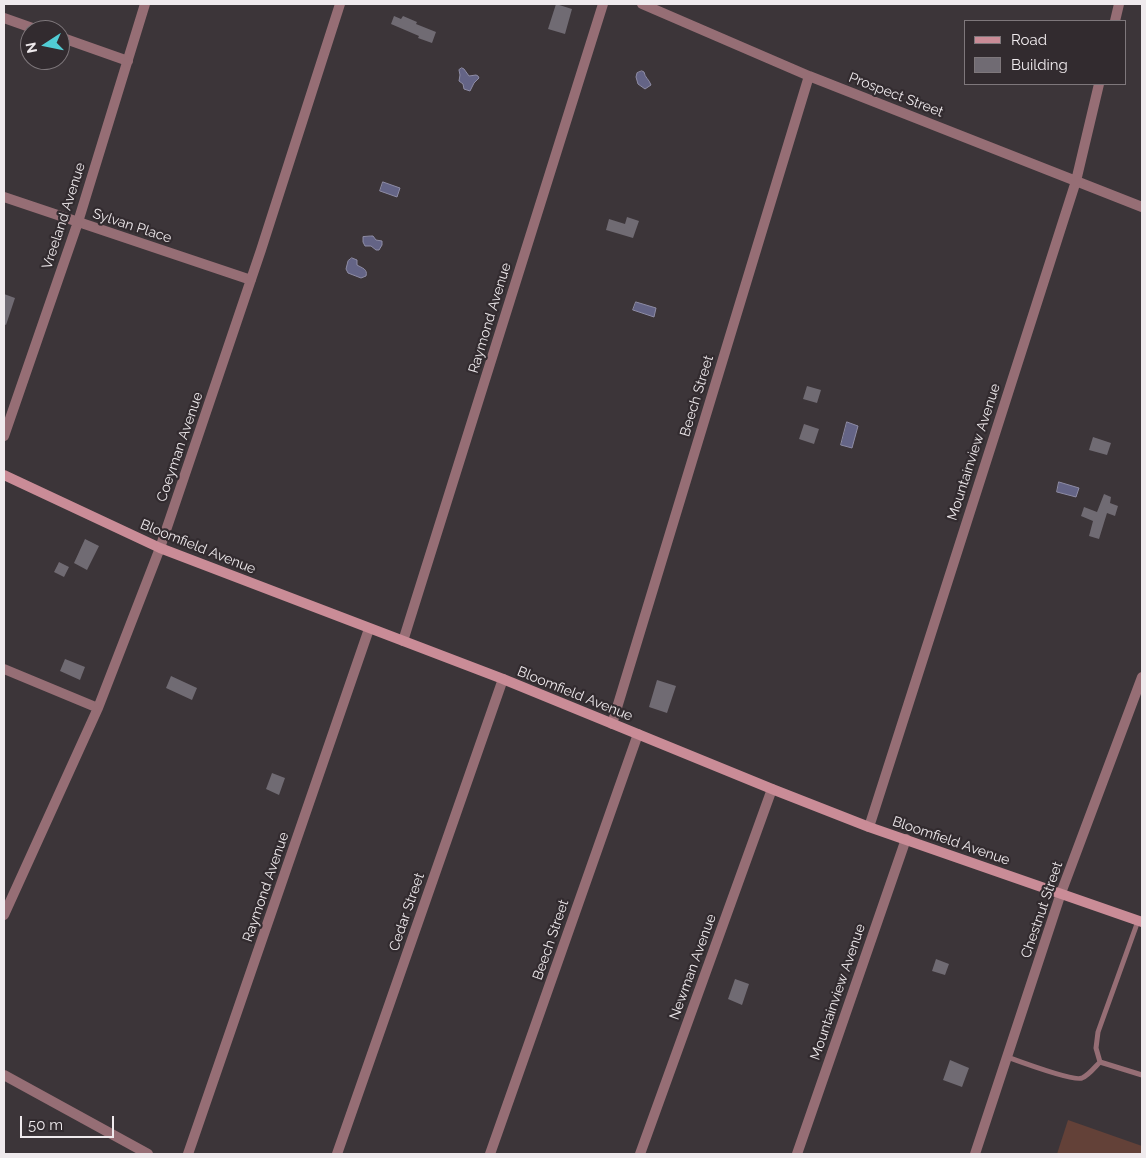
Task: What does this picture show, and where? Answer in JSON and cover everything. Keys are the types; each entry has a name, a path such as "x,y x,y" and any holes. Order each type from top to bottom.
{"street":[{"name":"Vreeland Avenue","path":"4,436 78,222 145,4"},
{"name":"Coeyman Avenue","path":"4,915 98,708 160,548 251,280 340,4"},
{"name":"Raymond Avenue","path":"403,641 603,4"},
{"name":"Prospect Street","path":"642,4 809,76 1142,207"},
{"path":"1114,20 1119,4"},
{"path":"4,18 20,24"},
{"path":"70,41 128,61"},
{"name":"Beech Street","path":"612,724 809,76"},
{"name":"Mountainview Avenue","path":"869,827 1076,181 1099,85"},
{"name":"Sylvan Place","path":"4,197 251,280"},
{"name":"Bloomfield Avenue","path":"4,474 160,548 503,680 772,789 869,827 1140,921"},
{"name":"Raymond Avenue","path":"188,1154 370,629"},
{"path":"4,670 98,708"},
{"name":"Cedar Street","path":"337,1154 503,680"},
{"name":"Chestnut Street","path":"975,1154 1061,893 1142,680"},
{"name":"Beech Street","path":"490,1154 638,734"},
{"name":"Newman Avenue","path":"640,1154 772,789"},
{"name":"Mountainview Avenue","path":"797,1154 906,839"},
{"path":"4,1074 148,1154"}],"lane":[{"path":"1100,1062 1096,1048 1098,1032 1140,921"},
{"path":"1007,1057 1054,1073 1079,1079 1083,1078 1100,1062"},
{"path":"1100,1062 1142,1075"}],"shaded area":[{"path":"1068,1120 1142,1146 1142,1154 1057,1154"}],"water":[{"path":"462,68 469,76 476,75 479,78 470,91 464,89 463,84 459,81 459,70"},
{"path":"642,71 651,85 645,89 638,84 636,77 637,73"},
{"path":"383,182 400,188 397,197 380,191"},
{"path":"373,236 376,240 382,241 379,250 371,246 365,246 363,242 363,237"},
{"path":"352,258 357,260 357,265 365,270 366,276 361,278 348,273 346,269 348,261"},
{"path":"636,302 656,308 654,317 633,310"},
{"path":"847,422 858,426 852,448 841,445"},
{"path":"1059,482 1079,488 1076,497 1057,492"}],"building":[{"path":"556,4 572,9 565,34 548,29"},
{"path":"394,16 401,19 403,16 417,22 416,24 436,32 432,43 391,24"},
{"path":"627,217 639,221 633,238 606,230 609,219 625,224"},
{"path":"4,294 15,298 6,325 4,324"},
{"path":"807,386 821,390 817,403 803,399"},
{"path":"804,424 819,429 814,444 799,439"},
{"path":"1093,437 1111,443 1107,455 1089,450"},
{"path":"1104,494 1111,497 1110,503 1118,506 1115,516 1107,513 1099,539 1089,536 1093,521 1081,516 1084,507 1097,512"},
{"path":"85,539 99,546 87,570 74,563"},
{"path":"59,562 69,567 64,577 54,572"},
{"path":"65,659 85,667 80,680 60,671"},
{"path":"171,676 197,688 192,700 166,688"},
{"path":"657,680 676,686 667,713 649,707"},
{"path":"272,773 285,778 279,795 266,789"},
{"path":"936,959 949,964 945,975 932,971"},
{"path":"735,979 749,984 742,1005 728,999"},
{"path":"950,1060 969,1068 962,1087 943,1080"}]}
